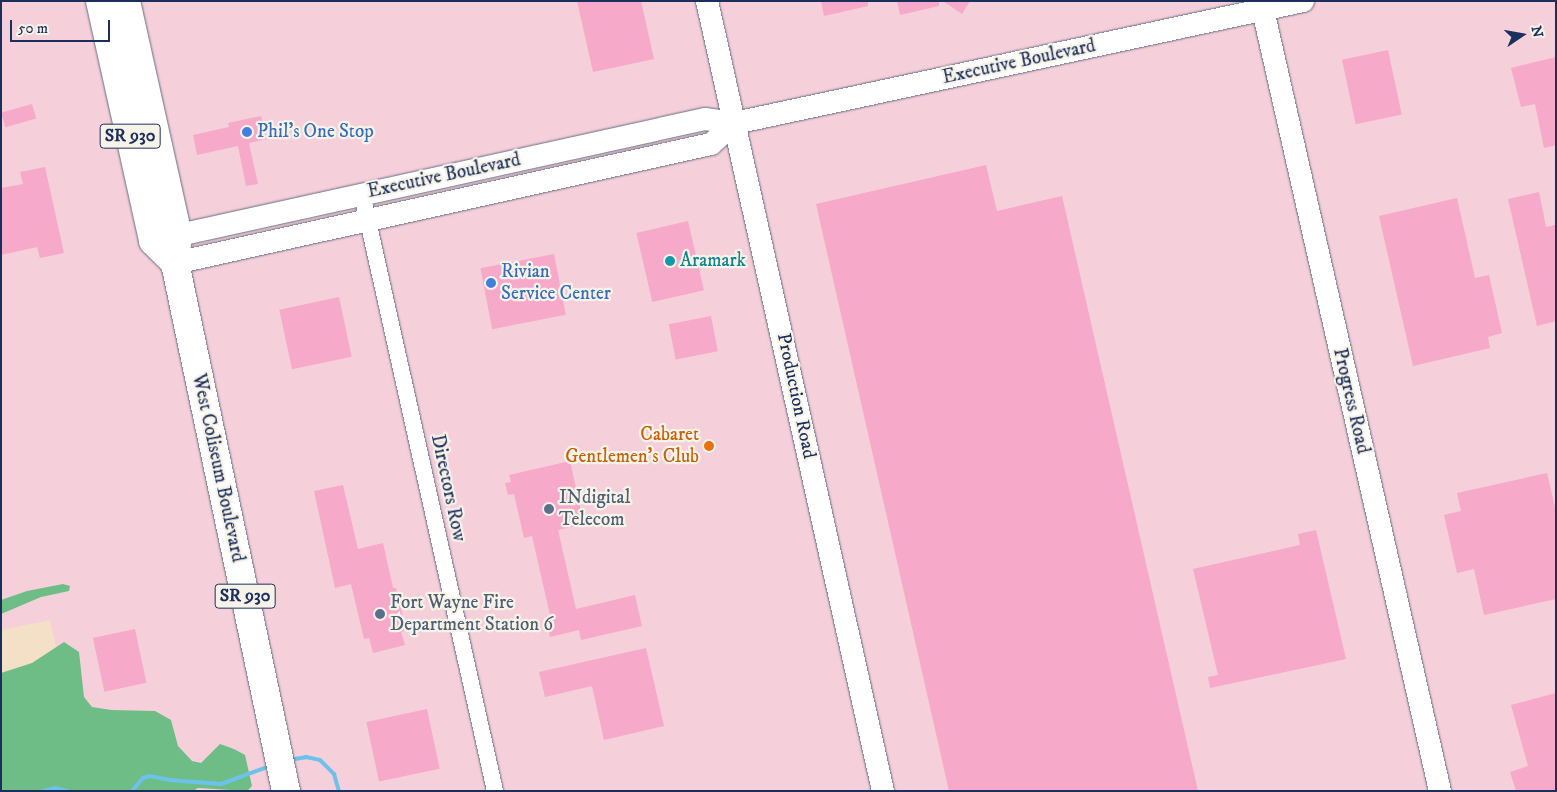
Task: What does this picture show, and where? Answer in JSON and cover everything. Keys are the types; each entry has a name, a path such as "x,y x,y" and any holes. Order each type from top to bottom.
{"highway":[{"name":"West Coliseum Boulevard","path":"100,1 166,238 175,263 285,787"},
{"name":"West Coliseum Boulevard","path":"126,1 166,238"}],"main road":[{"name":"Production Road","path":"708,1 883,791"},
{"name":"Executive Boulevard","path":"166,238 705,119 735,123 1303,1"},
{"name":"Progress Road","path":"1263,10 1440,791"},
{"name":"Executive Boulevard","path":"175,263 711,144 735,123"}],"street":[{"name":"Directors Row","path":"362,194 494,791"}],"shaded area":[{"path":"1,1 1556,1 1556,791 88,791 50,620 1,630"}],"green space":[{"path":"63,584 70,586 69,591 41,597 1,614 1,600 27,591"},
{"path":"64,642 79,652 84,697 92,707 111,710 155,711 171,720 178,746 192,761 201,763 220,744 234,749 245,755 252,786 247,791 198,788 193,791 1,791 1,673 32,663"}],"building":[{"path":"577,1 641,1 654,59 593,72"},
{"path":"821,1 868,1 868,6 824,16"},
{"path":"897,1 939,1 939,6 900,15"},
{"path":"943,1 970,1 962,14"},
{"path":"1388,50 1402,115 1356,124 1342,60"},
{"path":"1556,57 1556,145 1544,148 1535,104 1521,107 1511,68"},
{"path":"32,104 36,118 5,127 1,113"},
{"path":"261,116 267,139 249,143 258,184 246,186 238,146 197,155 193,135 229,127 228,123"},
{"path":"986,165 997,211 1062,196 1198,791 949,791 816,204"},
{"path":"45,167 64,253 40,258 37,247 1,255 1,188 23,184 20,172"},
{"path":"1539,192 1546,227 1556,225 1556,321 1537,326 1508,199"},
{"path":"1457,198 1475,278 1489,275 1502,333 1488,337 1490,348 1413,366 1379,216"},
{"name":"Aramark","path":"688,221 704,290 652,302 636,233"},
{"path":"554,254 566,315 492,329 480,268"},
{"path":"339,297 352,357 292,369 279,310"},
{"path":"711,316 718,351 676,360 669,324"},
{"path":"570,461 584,524 558,530 576,609 635,595 642,626 581,640 579,630 550,637 546,616 550,615 532,536 524,538 514,494 508,495 505,483 511,482 509,475"},
{"path":"1547,473 1556,511 1556,599 1484,615 1474,569 1457,573 1444,515 1461,511 1457,493"},
{"path":"343,485 358,549 383,543 393,588 396,588 406,630 401,632 405,645 373,653 369,638 364,639 351,584 335,588 314,491"},
{"path":"1316,530 1346,659 1210,688 1208,677 1218,675 1193,569 1300,545 1298,534"},
{"path":"135,629 146,683 104,692 93,638"},
{"path":"646,648 664,726 604,740 592,686 545,697 539,672"},
{"path":"1556,693 1556,791 1516,791 1510,772 1528,766 1511,705"},
{"path":"427,709 440,769 379,782 366,722"}],"waterway":[{"path":"288,760 306,757 320,760 334,774 339,791"},
{"path":"132,791 143,778 149,776 169,780 221,784 270,766"},
{"path":"43,791 55,788 67,791"}],"place":[{"name":"Phil's One Stop","path":"247,132"},
{"name":"Aramark","path":"670,261"},
{"name":"Rivian Service Center","path":"491,283"},
{"name":"Cabaret Gentlemen's Club","path":"709,446"},
{"name":"INdigital Telecom","path":"549,509"},
{"name":"Fort Wayne Fire Department Station 6","path":"380,614"}]}
